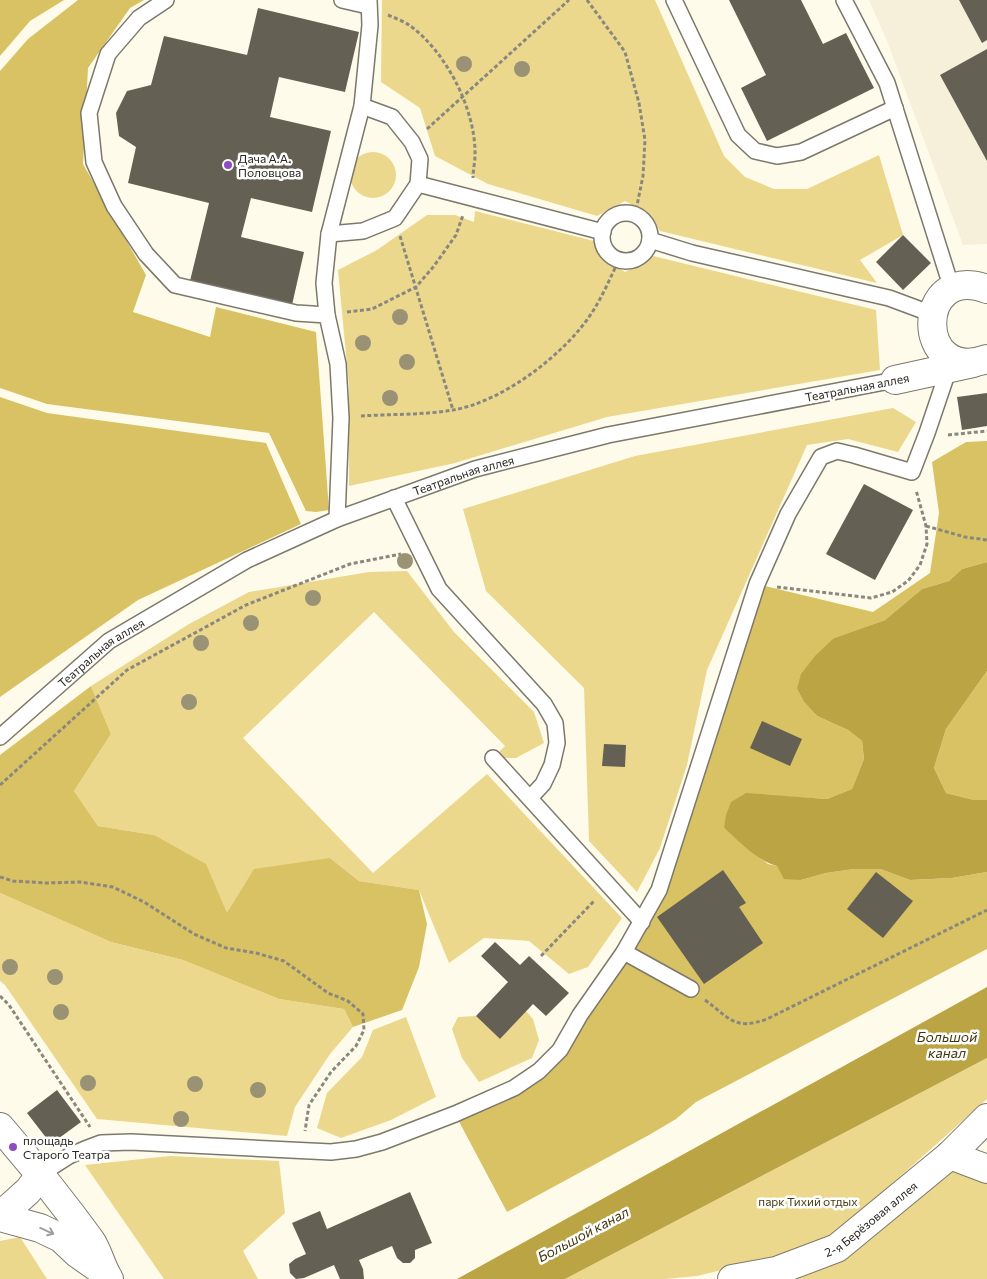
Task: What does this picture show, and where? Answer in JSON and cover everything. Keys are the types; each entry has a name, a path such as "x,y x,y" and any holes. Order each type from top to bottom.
{"street":[{"path":"984,361 966,363 955,360 945,354 937,345 932,335 931,324 936,304 943,295 952,289 964,285 987,289"},
{"name":"Театральная аллея","path":"895,380 984,361"},
{"name":"2-я Берёзовая аллея","path":"732,1279 776,1271 837,1248 950,1155 987,1118"},
{"path":"0,1127 41,1174 92,1244 107,1276"},
{"path":"950,1155 987,1169"},
{"path":"0,1216 28,1191 41,1174"},
{"path":"0,1216 40,1228 62,1238 78,1254 107,1276"}],"lane":[{"path":"166,0 139,18 108,54 89,113 94,162 114,206 146,254 175,285 296,313 327,315"},
{"path":"337,520 341,418 338,364 327,315 324,283 329,234 362,106 370,25 369,3 342,0"},
{"path":"674,0 738,135 755,151 777,156 801,152 895,108"},
{"path":"844,0 887,83 952,289"},
{"path":"329,234 363,231 395,218 418,184 420,160 412,142 392,116 362,106"},
{"path":"418,184 603,232"},
{"path":"619,214 635,215 647,225 650,232 648,249 635,260 619,260 611,256 605,249 602,240 603,232 606,224 619,214"},
{"path":"650,240 692,253 889,298 932,314"},
{"path":"41,1174 69,1156 101,1143 131,1142 332,1152 356,1149 382,1142 455,1114 514,1088 539,1071 560,1050 580,1015 624,952 659,890 757,584 788,514 821,457 837,452 912,472 949,368"},
{"name":"Театральная аллея","path":"0,737 109,641 248,560 337,520 475,469 608,435 895,380"},
{"path":"394,498 439,589 544,704 555,723 557,743 552,765 543,784 530,798"},
{"path":"493,758 642,922"},
{"path":"624,952 691,989"}],"path":[{"path":"412,142 569,0"},
{"path":"587,0 625,52 639,103 645,140 643,176 635,215"},
{"path":"395,218 454,410"},
{"path":"341,418 454,410 488,398 529,375 563,348 591,314 619,260"},
{"path":"927,433 938,436 987,431"},
{"path":"757,584 871,598 892,592 908,582 920,565 927,544 926,526 912,472"},
{"path":"926,526 965,537 987,540"},
{"path":"0,785 127,670 246,605 350,564 419,551"},
{"path":"0,877 13,881 80,882 113,887 144,902 194,934 226,948 256,953 284,961 328,993 348,1001 363,1014 364,1030 356,1046 331,1072 309,1105 305,1124 305,1150"},
{"path":"541,956 609,885"},
{"path":"691,989 735,1023 752,1024 766,1019 987,910"},
{"path":"0,996 9,1005 101,1143"}],"shaded area":[{"path":"0,0 64,0 30,21 0,56"},
{"path":"78,0 144,0 130,8 88,68 83,164 146,275 133,312 210,337 216,307 316,332 329,510 306,511 269,433 47,404 0,388 0,71 28,39"},
{"path":"869,0 987,0 987,244 963,245 887,41"},
{"path":"0,397 47,413 266,443 301,524 138,600 0,697"},
{"path":"987,441 987,562 962,569 949,581 922,589 885,620 834,638 797,689 804,702 817,716 848,730 862,741 864,759 852,789 827,799 746,794 724,828 768,864 777,866 781,872 801,880 826,873 854,869 880,869 910,880 952,878 987,872 987,949 696,1102 676,1119 649,1135 507,1212 455,1114 539,1071 642,922 757,584 873,612 930,573 939,513 932,462 966,442"},
{"path":"987,671 987,800 974,800 946,793 934,768 946,729"},
{"path":"91,686 111,734 74,791 98,826 154,835 206,864 227,913 254,869 330,858 359,881 419,890 427,924 419,967 402,1010 353,1027 344,1009 279,999 183,960 111,942 0,893 0,755"}],"green space":[{"path":"382,0 655,0 724,156 745,177 774,189 807,189 879,155 903,235 860,260 877,283 660,231 646,212 625,201 597,216 488,184 435,156 420,108 381,82"},
{"path":"373,152 386,156 392,162 396,175 392,188 386,194 373,198 360,194 354,188 350,175 354,162 360,156"},
{"path":"475,211 594,241 604,259 625,272 653,256 876,310 880,370 607,417 455,463 349,486 349,386 338,270 377,250 427,215 455,215 474,222"},
{"path":"893,408 916,422 898,452 848,439 807,445 707,670 687,765 660,848 637,892 589,841 584,688 486,591 463,509 635,456"},
{"path":"407,571 454,632 534,712 544,743 516,758 493,758 505,746 374,612 243,738 373,873 487,774 622,918 588,967 569,974 529,941 484,938 449,963 419,890 359,881 330,858 227,914 154,835 98,826 74,791 111,734 91,686 189,624 249,592 369,572"},
{"path":"0,893 111,942 183,960 279,999 344,1009 353,1027 330,1054 295,1107 287,1136 97,1119 5,985 0,981"},
{"path":"526,1011 533,1019 539,1040 532,1058 479,1082 462,1058 452,1029 458,1017 476,1016 500,1039"},
{"path":"406,1017 436,1097 391,1120 341,1138 317,1128 327,1093 362,1057 373,1030"},
{"name":"парк Тихий отдых","path":"987,1058 987,1099 830,1239 771,1258 697,1276 665,1279 565,1279"},
{"path":"170,1156 279,1161 285,1213 243,1251 258,1279 164,1279 85,1165"},
{"name":"парк Тихий отдых","path":"952,1168 987,1183 987,1279 791,1279"},
{"path":"20,1237 47,1279 0,1279 0,1241"}],"water":[{"path":"987,562 987,671 946,729 934,768 946,793 974,800 987,800 987,872 952,878 910,880 880,869 854,869 826,873 801,880 784,879 777,866 755,855 724,828 731,802 746,793 827,799 852,789 864,759 862,741 848,730 817,716 804,702 797,689 801,674 815,656 834,638 885,620 922,589 949,581 962,569"},
{"name":"Большой канал","path":"987,987 987,1058 565,1279 457,1279"}],"building":[{"path":"729,0 801,0 823,44 846,33 874,88 767,141 741,88 766,75"},
{"path":"959,0 987,0 987,40 982,43"},
{"name":"Дача А.А. Половцова","path":"258,8 359,32 345,92 279,77 270,117 331,131 312,212 251,198 241,237 304,252 292,305 190,281 209,203 128,183 136,147 119,136 116,113 127,91 151,85 164,36 247,55"},
{"path":"987,49 987,161 940,75"},
{"path":"903,235 931,263 903,290 876,262"},
{"path":"987,393 987,426 962,430 957,397"},
{"path":"864,484 913,510 875,580 826,554"},
{"path":"762,721 802,739 790,766 750,748"},
{"path":"604,744 626,745 625,767 602,766"},
{"path":"723,870 746,903 739,907 763,943 704,984 657,917"},
{"path":"876,872 913,901 883,938 847,909"},
{"path":"495,942 520,965 529,956 569,993 546,1016 533,1004 500,1039 476,1016 508,982 481,956"},
{"path":"57,1090 81,1122 51,1144 27,1113"},
{"path":"410,1192 432,1243 415,1250 415,1258 410,1263 403,1263 397,1258 392,1246 359,1260 363,1269 364,1279 340,1279 334,1265 304,1278 296,1279 290,1273 289,1264 306,1254 292,1223 320,1211 327,1229"}],"place":[{"name":"Дача А.А. Половцова","path":"228,165"},
{"name":"площадь Старого Театра","path":"13,1147"}]}
